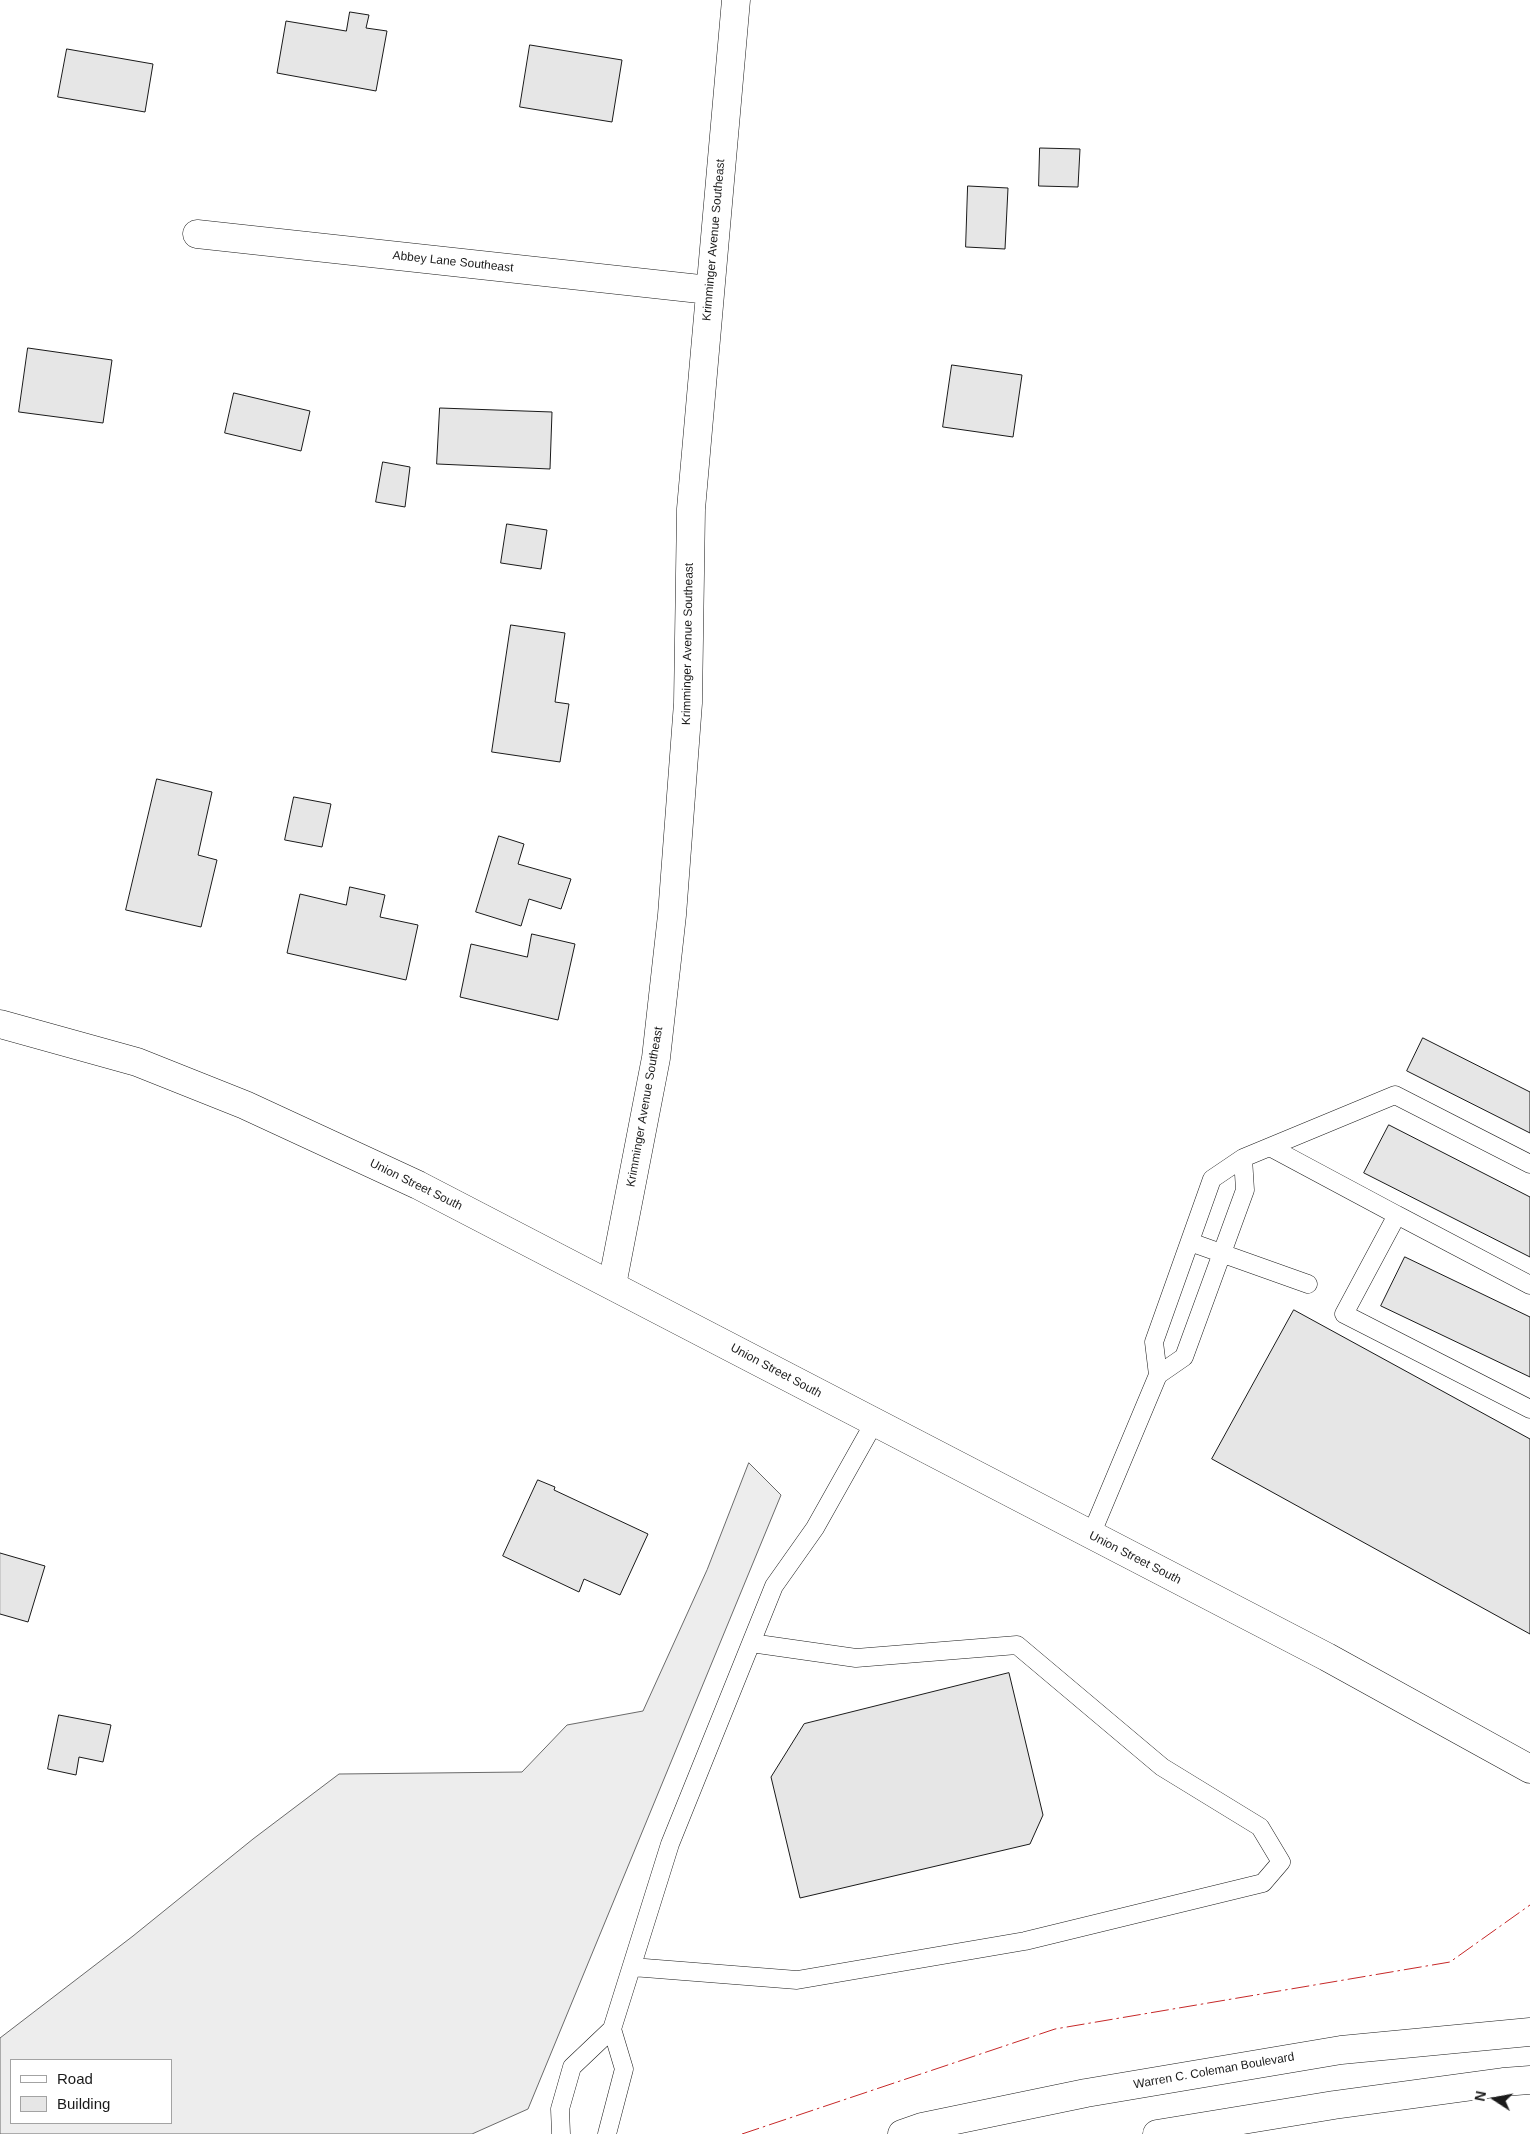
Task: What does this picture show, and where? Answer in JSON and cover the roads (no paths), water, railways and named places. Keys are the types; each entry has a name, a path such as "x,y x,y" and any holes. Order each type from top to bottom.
{"main road":[{"name":"Krimminger Avenue Southeast","path":"612,1285 656,1058 672,915 688,703 691,509 736,0"},
{"name":"Abbey Lane Southeast","path":"197,234 709,290"},
{"name":"Union Street South","path":"0,1024 137,1062 245,1105 418,1185 1327,1658 1530,1769"},
{"name":"Warren C. Coleman Boulevard","path":"902,2134 922,2127 1086,2093 1341,2050 1530,2032"},
{"path":"1157,2134 1343,2103 1530,2080"}],"lane":[{"path":"1091,1535 1158,1375 1154,1342 1212,1179 1243,1158 1394,1095 1530,1164"},
{"path":"1270,1147 1530,1285"},
{"path":"1158,1375 1184,1357 1245,1190 1243,1158"},
{"path":"1397,1215 1344,1314 1530,1410"},
{"path":"1190,1242 1308,1284"},
{"path":"561,2134 560,2109 572,2067 612,2029 670,1844 774,1586 815,1528 874,1423"},
{"path":"632,1967 798,1980 1034,1939 1262,1883 1281,1862 1260,1827 1162,1767 1016,1645 856,1658 751,1643"},
{"path":"607,2134 624,2069 612,2029"}]}
